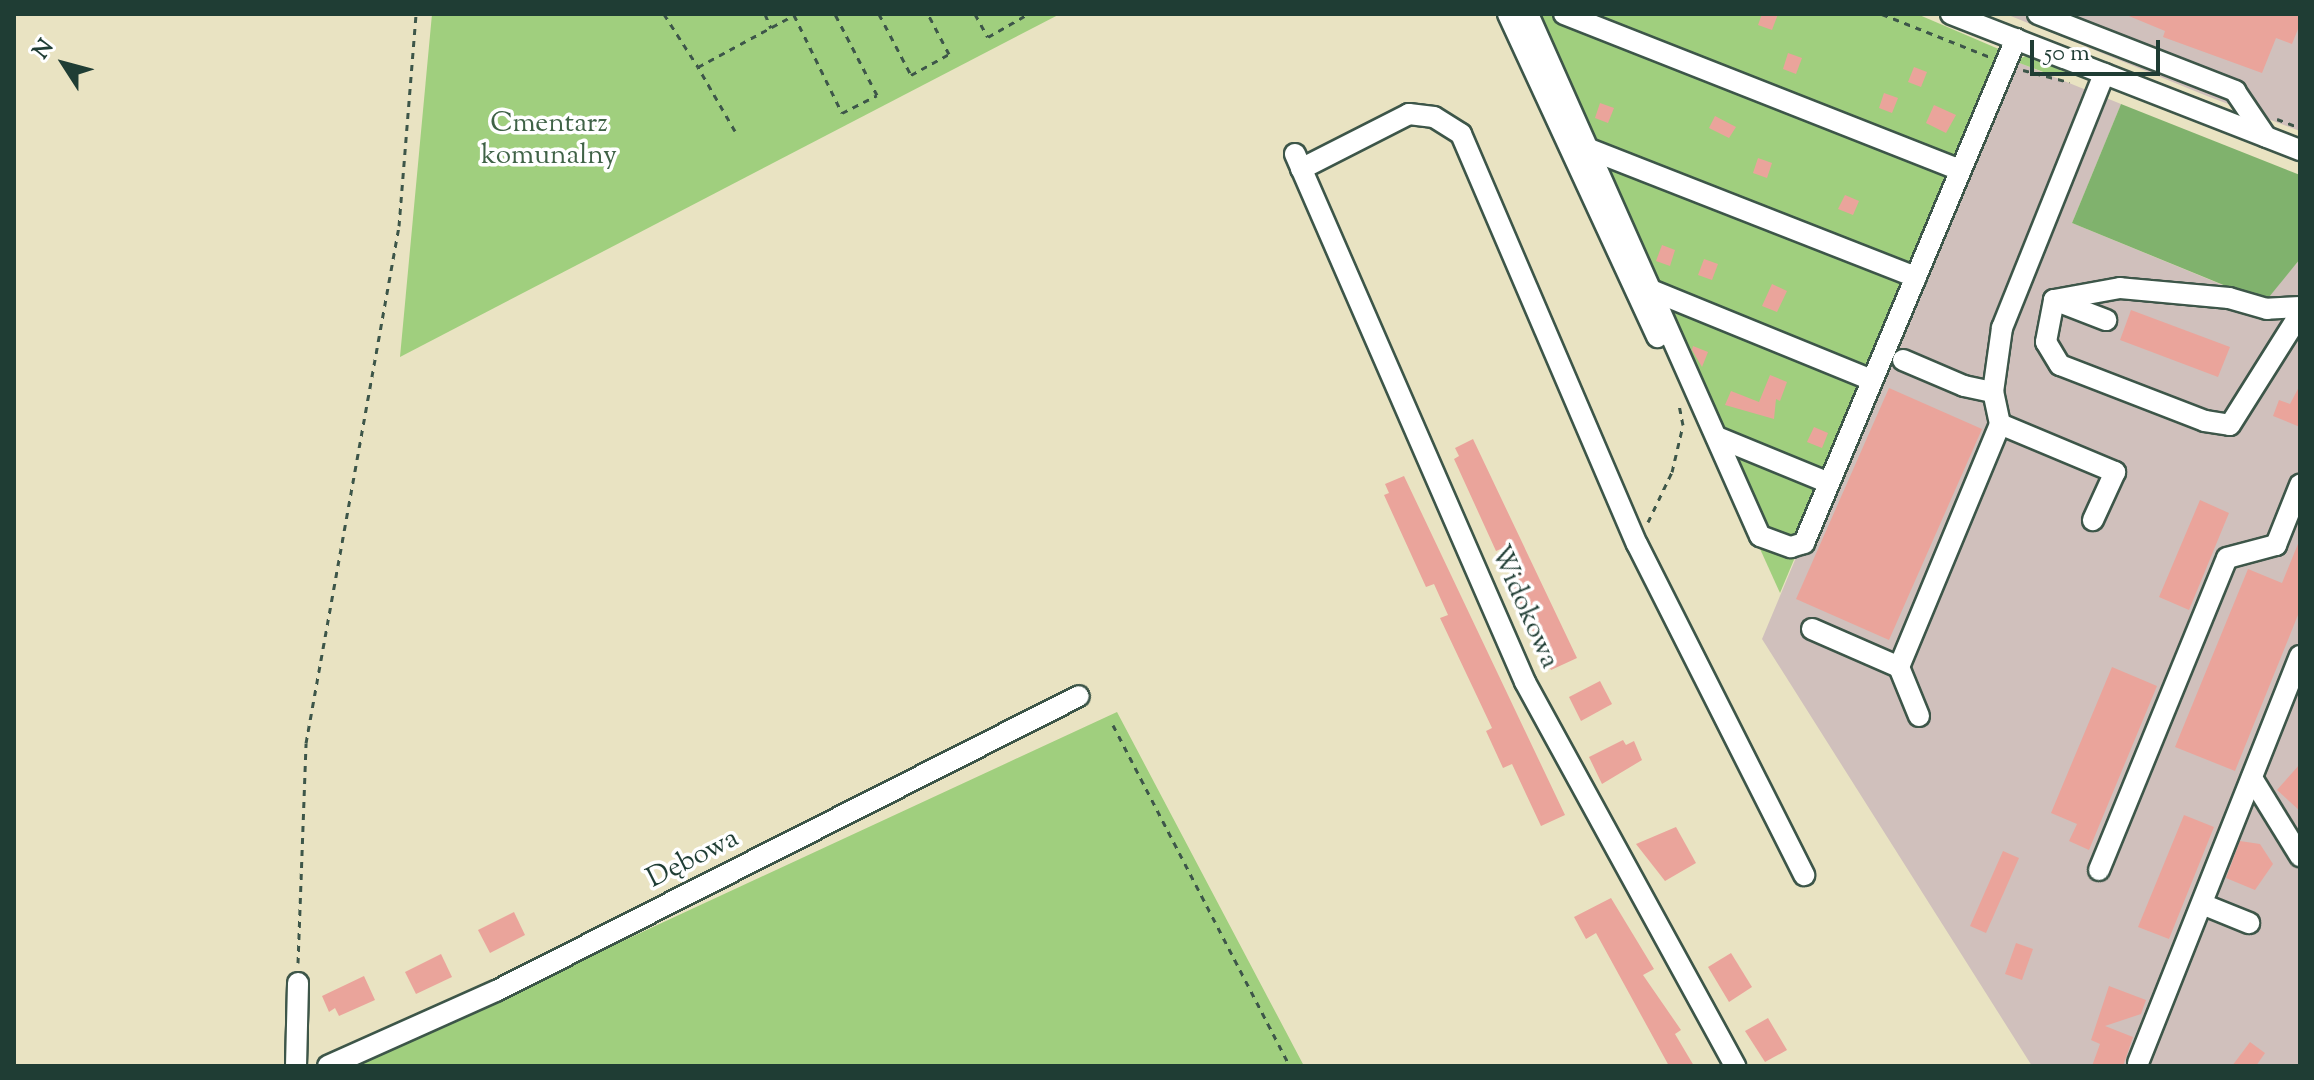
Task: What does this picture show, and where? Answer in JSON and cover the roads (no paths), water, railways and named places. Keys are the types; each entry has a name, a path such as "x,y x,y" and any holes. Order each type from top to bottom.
{"street":[{"path":"1508,14 1674,373"},
{"path":"1528,14 1760,536 1781,544 1804,543 2016,39"},
{"path":"1564,14 1960,170"},
{"path":"1951,14 2300,150"},
{"path":"2038,14 2235,91 2266,137"},
{"path":"1899,667 2000,424 1993,392 2002,328 2104,74"},
{"name":"Widokowa","path":"1735,1066 1525,682 1298,162 1409,114 1434,117 1461,134 1637,544 1804,875"},
{"path":"1589,149 1916,277"},
{"path":"2054,300 2120,288 2229,298 2267,309 2300,307"},
{"path":"1651,290 1872,380"},
{"path":"2054,300 2046,342 2060,365 2205,421 2230,425 2300,314"},
{"path":"2054,300 2106,320"},
{"path":"1903,360 1964,386 1993,392"},
{"path":"2000,424 2115,472 2093,520"},
{"path":"1717,437 1829,483"},
{"path":"2099,870 2227,558 2276,545 2300,485"},
{"path":"1812,629 1899,667 1919,716"},
{"path":"2138,1063 2299,664"},
{"name":"Dębowa","path":"328,1066 496,991 1079,696"},
{"path":"2252,778 2300,856"},
{"path":"2202,904 2249,923"},
{"path":"296,1066 298,983"}],"park label":[{"name":"Cmentarz komunalny","path":"549,140"}]}
